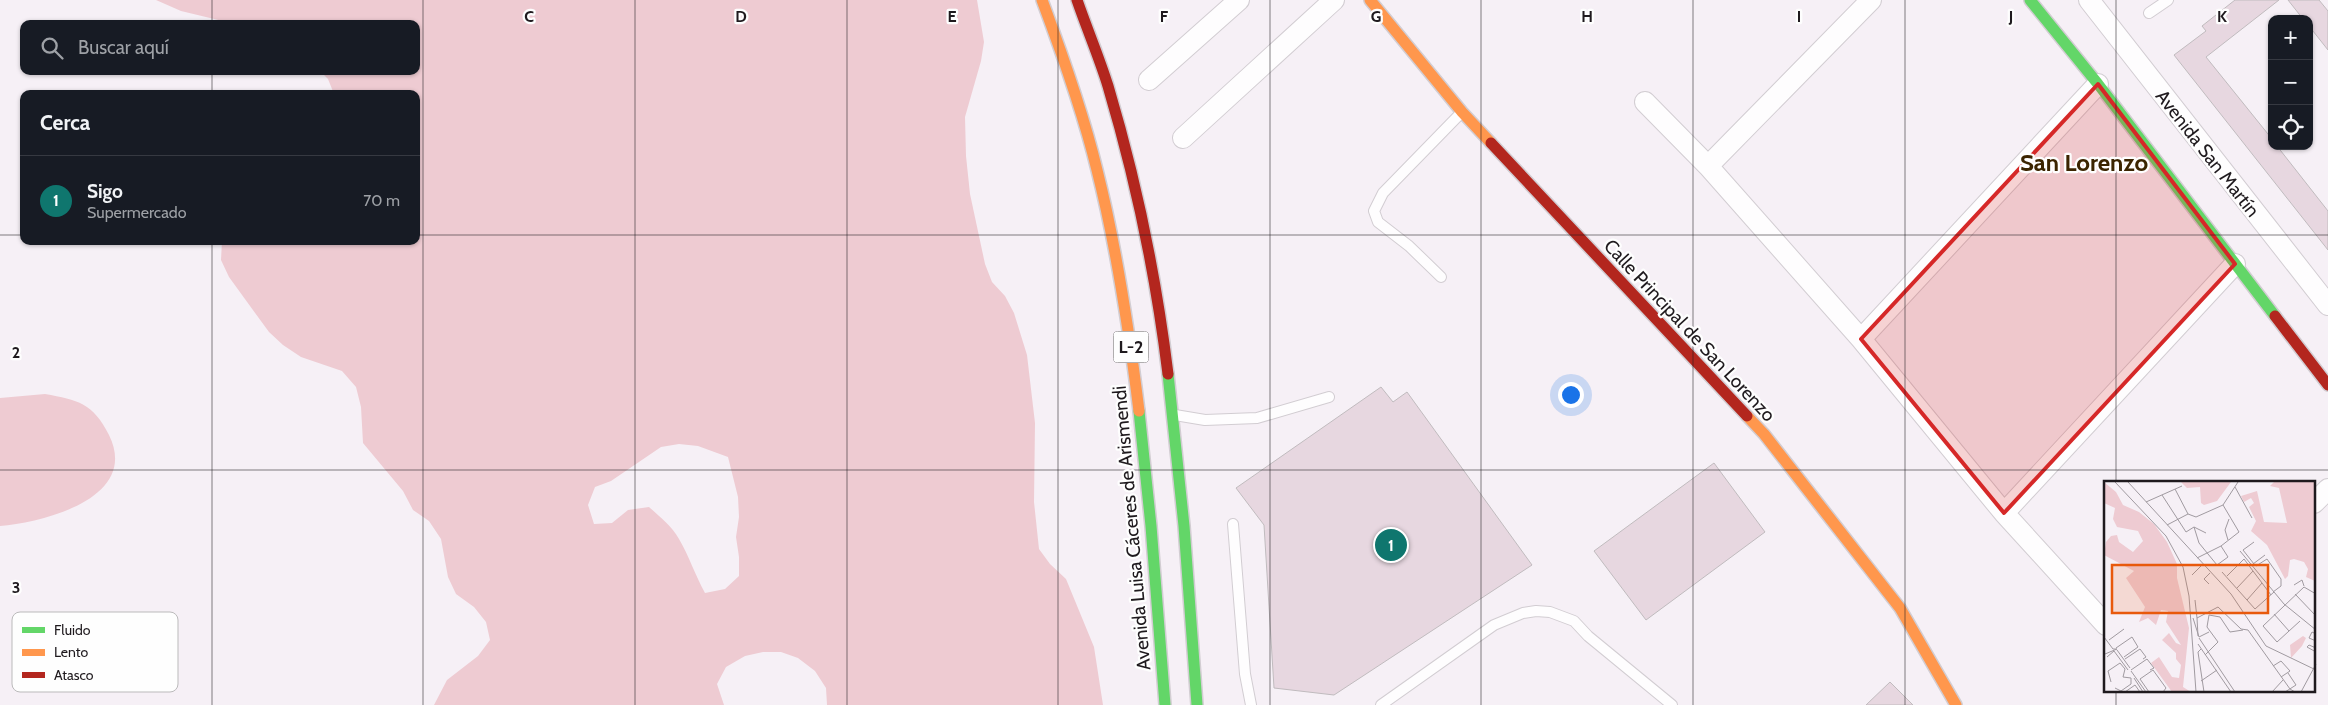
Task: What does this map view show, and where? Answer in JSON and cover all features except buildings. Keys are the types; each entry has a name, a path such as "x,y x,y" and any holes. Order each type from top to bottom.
{"main road":[{"name":"Avenida Luisa Cáceres de Arismendi","path":"1042,0 1074,85 1092,152 1124,292 1144,454 1165,705"},
{"name":"L-2","path":"1078,0 1105,76 1126,153 1156,286 1186,551 1198,705"},
{"name":"Calle Principal de San Lorenzo","path":"1370,0 1462,112 1764,434 1900,608 1956,705"},
{"path":"2030,0 2098,84 2328,385"}],"street":[{"path":"1149,80 1238,0"},
{"path":"1183,138 1334,0"},
{"path":"1708,166 1871,0"},
{"name":"Avenida San Martín","path":"2088,0 2328,305"},
{"path":"1861,339 2098,84"},
{"path":"1645,102 1708,166 1861,339 2004,513 2104,624"},
{"path":"2004,513 2235,264"},
{"path":"2316,501 2328,489"}],"lane":[{"path":"2149,13 2168,0"},
{"path":"1441,277 1409,246 1378,222 1374,210 1383,193 1462,112"},
{"path":"1171,414 1205,420 1257,418 1328,398"},
{"path":"1233,524 1245,674 1250,705"},
{"path":"1381,705 1494,625 1523,613 1536,611 1550,612 1574,621 1588,636 1672,705"}],"highlighted area":[{"path":"2098,84 2235,264 2004,513 1861,339"}],"shaded area":[{"path":"156,0 977,0 984,42 981,61 965,117 966,156 970,194 985,264 992,282 1005,296 1014,313 1027,355 1035,423 1034,502 1039,549 1050,564 1066,579 1094,647 1103,705 827,705 826,688 815,671 798,658 781,652 763,652 745,656 726,667 717,684 724,705 434,705 447,680 478,656 490,640 486,622 474,607 456,594 448,577 441,539 429,521 413,510 403,491 363,443 361,407 356,387 342,371 301,357 283,345 269,332 229,277 221,260 222,245 420,245 420,90 332,90 328,79 324,75 420,75 420,20 218,20 181,11","holes":["679,444 698,446 728,457 738,497 739,517 736,537 739,576 725,589 705,593 676,534 649,507 628,510 612,523 594,524 588,505 595,487 611,481 661,447"]},
{"path":"45,394 76,401 97,416 109,435 115,457 111,475 100,490 83,503 40,519 0,526 0,398"}],"traffic: fast":[{"path":"2030,0 2098,84 2275,316"},
{"path":"1168,374 1184,526 1197,705"},
{"path":"1139,411 1151,526 1165,705"}],"traffic: slow":[{"path":"1042,0 1079,105 1104,200 1122,290 1139,411"},
{"path":"1370,0 1462,112 1491,143"},
{"path":"1747,416 1764,434 1900,608 1956,705"}],"traffic: jam":[{"path":"1077,0 1108,86 1136,193 1158,301 1168,374"},
{"path":"1491,143 1747,416"},
{"path":"2275,316 2328,385"}],"place":[{"name":"Sigo","path":"1391,545"}],"district":[{"name":"San Lorenzo","path":"2084,163"}]}
